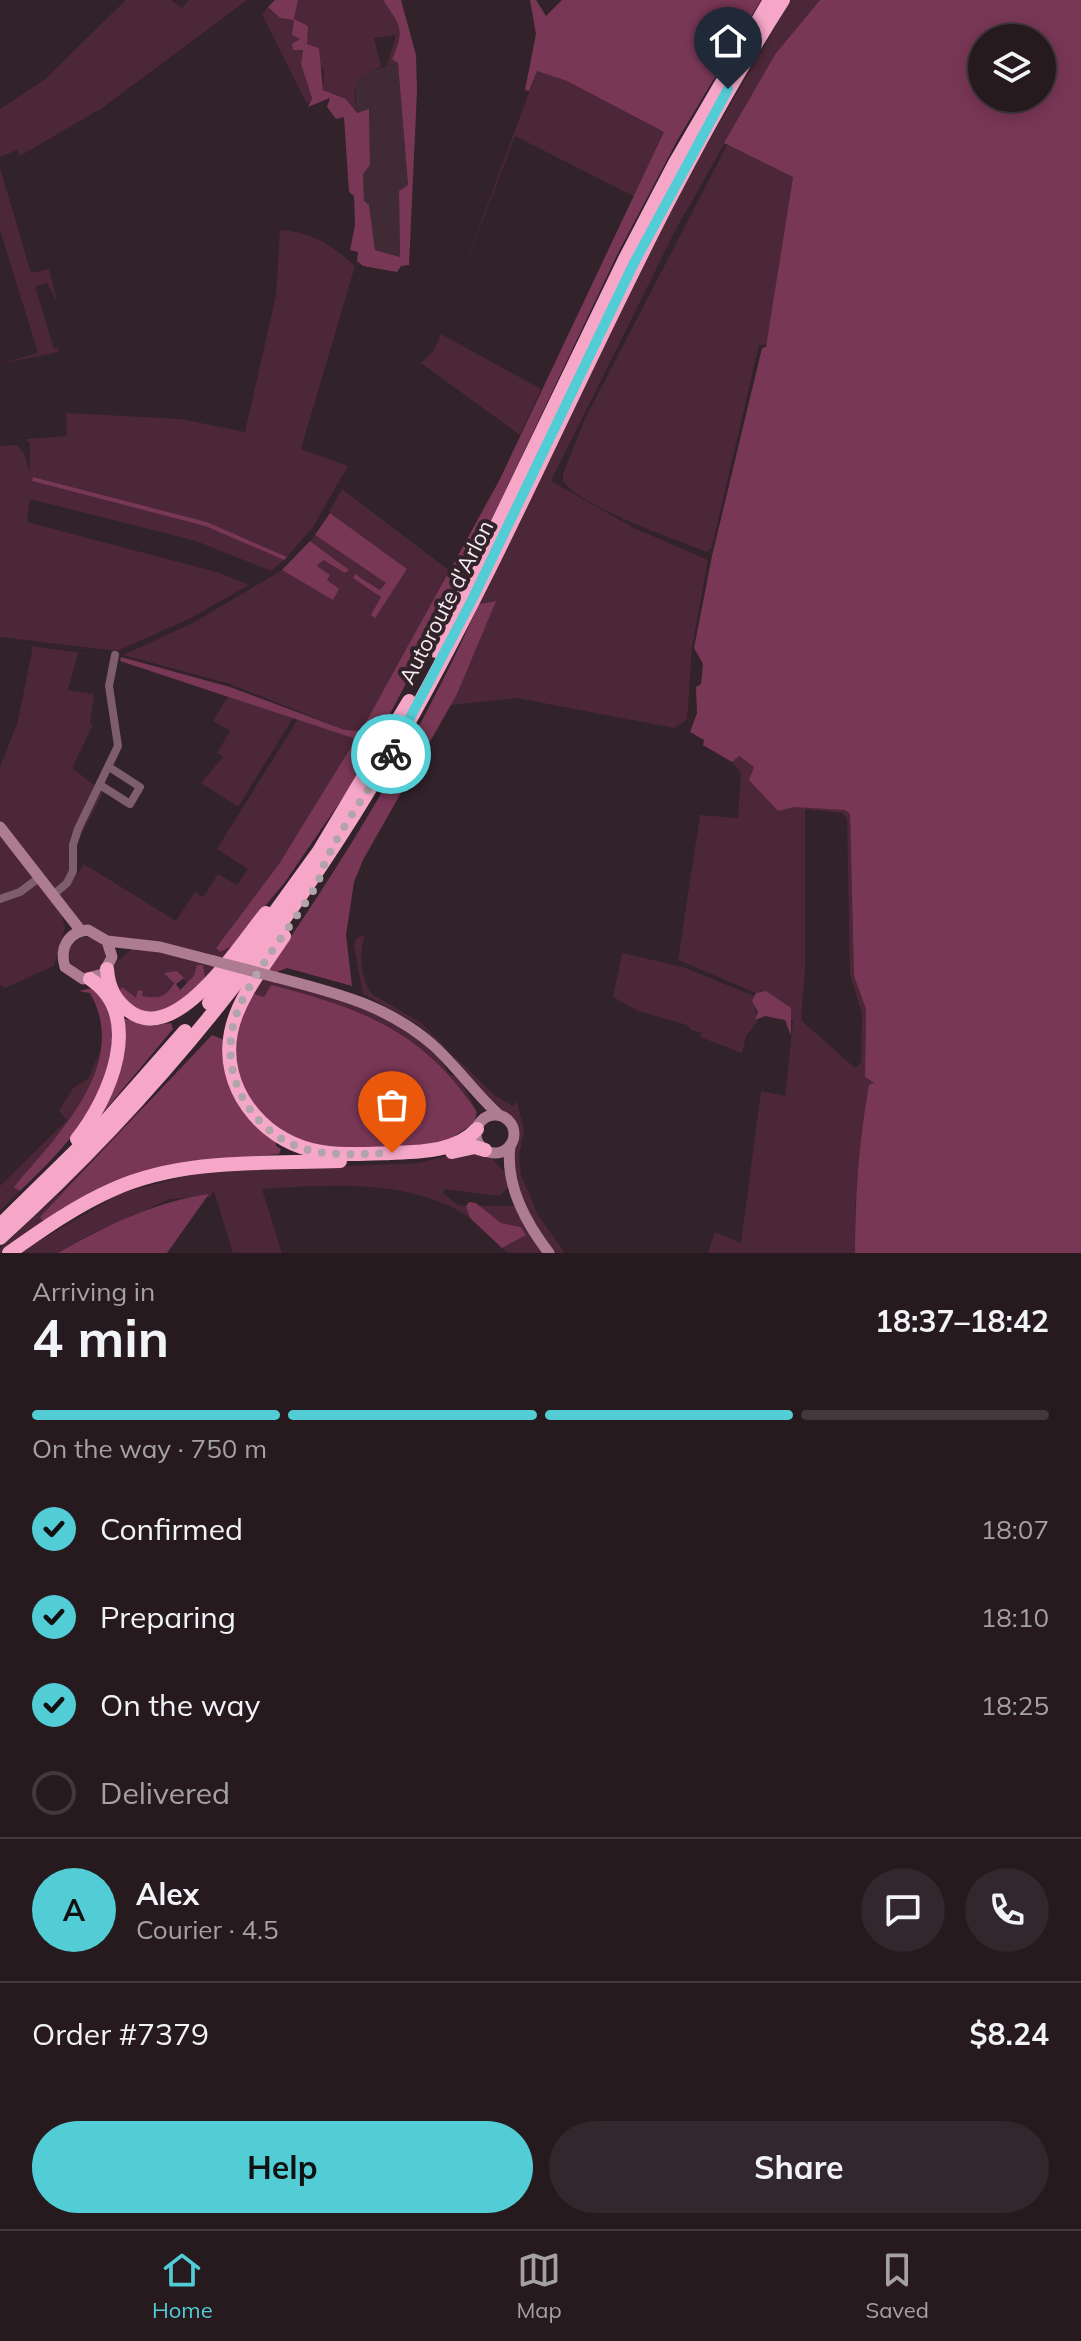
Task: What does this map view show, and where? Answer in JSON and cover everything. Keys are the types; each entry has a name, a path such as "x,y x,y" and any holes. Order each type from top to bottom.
{"highway":[{"name":"Autoroute d'Arlon","path":"0,1225 159,1063 292,892 410,700 625,259 682,150 770,0"},
{"name":"Autoroute d'Arlon","path":"0,1238 87,1155 170,1065 265,947 327,858 442,661 648,235 728,89 783,0"},
{"path":"327,858 317,883 239,1007 230,1033 235,1083 249,1111 287,1141 310,1150 341,1155 431,1150 462,1142 479,1125"},
{"path":"109,963 108,983 130,1013 153,1021 175,1014 191,1002 277,900 292,892"},
{"path":"23,1204 34,1184 93,1118 113,1076 117,1054 115,1022 105,991 90,979"},
{"path":"9,1253 87,1202 117,1187 177,1170 419,1158 475,1147 488,1151"}],"main road":[{"path":"0,827 81,931"},
{"path":"56,900 66,941 62,954 65,967 76,977 90,979 135,946"},
{"path":"66,941 81,931 96,932 107,941 160,947 359,1000 392,1016 436,1048 498,1114 508,1119 514,1129 510,1146 512,1182"},
{"path":"107,941 109,963"},
{"path":"472,1088 479,1125 478,1141 512,1182 527,1218 549,1253"},
{"path":"479,1125 498,1114"},
{"path":"488,1151 510,1146"}],"street":[{"path":"56,900 73,871 73,845 118,746 109,693 115,655"},
{"path":"100,785 130,804 140,787 109,767"},
{"path":"0,899 20,892 40,877"}],"shaded area":[{"path":"126,0 171,0 182,8 189,0 247,0 102,108 20,156 17,150 0,157 0,109 44,80"},
{"path":"275,0 298,0 294,19 308,26 307,44 319,48 323,90 346,99 357,113 369,109 370,165 363,174 364,201 369,205 375,250 400,257 399,191 408,185 398,63 392,59 400,34 383,0 401,0 416,55 417,91 409,265 401,266 397,272 363,266 357,261 358,252 350,250 355,225 354,196 349,192 344,117 336,119 327,107 330,98 308,107 312,98 301,64 303,50 293,50 292,44 300,39 292,35 294,20 280,18 268,7"},
{"path":"298,0 383,0 397,22 400,34 392,59 398,63 387,66 396,35 374,38 381,67 365,74 357,83 357,113 346,99 323,90 324,71 301,39 292,44 293,50 303,49 301,64 312,98 307,104 262,14 268,7 280,18 294,19"},
{"path":"530,0 536,0 546,16 562,0 761,0 678,139 617,255 482,540 355,780 285,882 232,946 220,952 216,948 279,864 356,739 120,661 121,657 230,687 345,730 361,731 499,481 664,132 567,81 537,71 529,91 525,90 536,34"},
{"path":"791,0 820,0 776,53 676,229 551,481 634,528 708,560 692,648 687,720 674,728 517,698 451,705 494,601 479,604 642,266 691,172"},
{"path":"820,0 1081,0 1081,1253 855,1253 860,1148 869,1085 874,1083 865,1077 866,1009 854,976 850,814 845,810 794,807 778,811 749,780 754,767 739,756 732,762 703,745 704,740 690,732 697,713 696,687 701,684 703,664 694,648 712,556 762,348 766,347 793,177 724,143 776,53"},
{"path":"398,63 408,186 399,191 400,257 375,250 369,206 364,201 363,174 370,165 369,110 357,113 356,106 356,84 361,74"},
{"path":"537,71 567,81 664,132 635,197 515,136 456,290"},
{"path":"727,145 793,176 767,344 759,345 712,547 707,552 588,501 563,481 563,474 584,421"},
{"path":"0,168 31,273 49,269 57,302 47,283 35,286 54,349 59,348 58,352 0,364 38,353 0,230"},
{"path":"280,230 321,241 355,266 301,449 348,466 313,527 287,557 207,522 33,477 32,481 205,526 284,560 271,571 196,541 30,499 27,522 220,573 249,585 191,618 117,651 0,637 0,446 17,445 24,453 30,472 30,443 25,439 67,436 66,413 181,419 245,432 276,295"},
{"path":"441,334 541,389 520,435 421,363 434,350"},
{"path":"33,477 207,522 287,557 284,560 205,526 32,481"},
{"path":"342,489 450,571 361,731 345,730 230,684 123,655 193,623 282,570 333,599 326,580 330,575 317,567 322,560 345,573 348,570 310,541 315,535 386,583 381,590 356,574 381,598 407,569 329,512"},
{"path":"330,513 407,569 375,618 371,615 381,597 353,578 355,574 380,590 386,583 315,535"},
{"path":"310,541 349,570 345,573 323,560 317,566 330,575 327,580 339,589 333,600 282,570"},
{"path":"496,601 457,694 363,860 354,882 346,935 352,986 287,968 277,972 268,970 382,792 433,699 479,604"},
{"path":"33,646 106,656 78,653 68,690 94,694 90,724 93,725 72,768 103,792 76,846 73,871 78,873 84,864 176,921 195,892 203,897 218,874 237,885 248,869 217,849 298,719 357,739 279,864 216,948 220,952 232,946 205,979 194,976 188,984 177,971 171,978 174,982 171,987 158,998 148,998 138,991 137,998 118,993 110,981 114,964 134,947 85,926 60,907 65,928 54,966 5,988 0,985 0,767 18,721"},
{"path":"228,696 293,718 238,807 201,783 223,757 217,753 230,731 213,721"},
{"path":"738,756 755,767 778,811 794,806 845,810 850,814 854,976 866,1009 865,1077 874,1083 855,1207 855,1253 708,1253 715,1232 741,1243 761,1091 785,1096 793,1022 766,992 756,993 678,960 700,815 738,818 741,773 732,762","holes":["805,809 842,813 847,819 850,975 862,1013 861,1063 855,1068 801,1020 805,971"]},
{"path":"365,935 362,966 372,994 421,1023 494,1095 513,1106 517,1101 524,1131 519,1156 521,1175 538,1215 565,1253 508,1253 502,1248 526,1235 521,1227 501,1223 480,1206 515,1206 512,1183 500,1196 444,1189 443,1193 458,1205 466,1206 470,1218 447,1205 396,1190 342,1186 262,1189 282,1253 233,1253 214,1191 210,1197 170,1199 93,1233 58,1253 19,1253 121,1193 202,1172 419,1163 467,1151 491,1157 511,1180 513,1149 519,1132 509,1114 488,1102 452,1054 419,1025 363,994 354,944 357,938"},
{"path":"87,937 100,942 105,955 100,968 87,973 74,968 69,955 74,942"},
{"path":"622,953 683,967 754,996 757,1022 746,1036 742,1053 700,1037 701,1033 687,1025 638,1011 613,997"},
{"path":"197,965 203,965 205,979 173,1010 140,1012 118,993 122,987 136,998 138,990 143,991 142,996 161,996 174,983 164,973 177,971 184,978 176,984 180,990 194,976"},
{"path":"261,978 367,1008 415,1034 434,1052 449,1074 459,1077 477,1112 435,1061 388,1027 362,1014 304,994 271,986 264,997 252,993"},
{"path":"271,985 362,1014 412,1042 457,1084 477,1112 474,1123 444,1143 342,1150 295,1140 252,1107 236,1067 235,1035 252,993 264,997"},
{"path":"97,987 110,1016 114,1044 109,1072 81,1125 20,1191 14,1187 67,1122 95,1072 101,1046 100,1020 90,993 79,991"},
{"path":"766,991 791,1008 791,1036 785,1020 765,1016 755,1020 758,1012 752,1001 756,993"},
{"path":"122,1018 152,1026 171,1023 173,1029 96,1121"},
{"path":"212,1035 222,1039 226,1059 276,1140 276,1146 281,1149 279,1154 201,1161 61,1209 44,1222 40,1217"},
{"path":"100,1051 88,1089 78,1107 15,1187 20,1191 0,1211 0,1186 67,1120 59,1111 73,1088 88,1079"},
{"path":"145,1104 148,1106 41,1217 44,1222 0,1253 0,1248 60,1193"},
{"path":"209,1194 167,1253 58,1253 130,1216"},
{"path":"469,1202 476,1203 501,1223 521,1227 526,1235 502,1248 470,1218 466,1206"}],"way so far":[{"path":"391,754 327,858 317,883 239,1007 230,1033 230,1060 235,1083 249,1111 266,1128 287,1141 310,1150 341,1155 392,1153"}],"route":[{"path":"391,754 449,648 634,263 728,89"}]}
